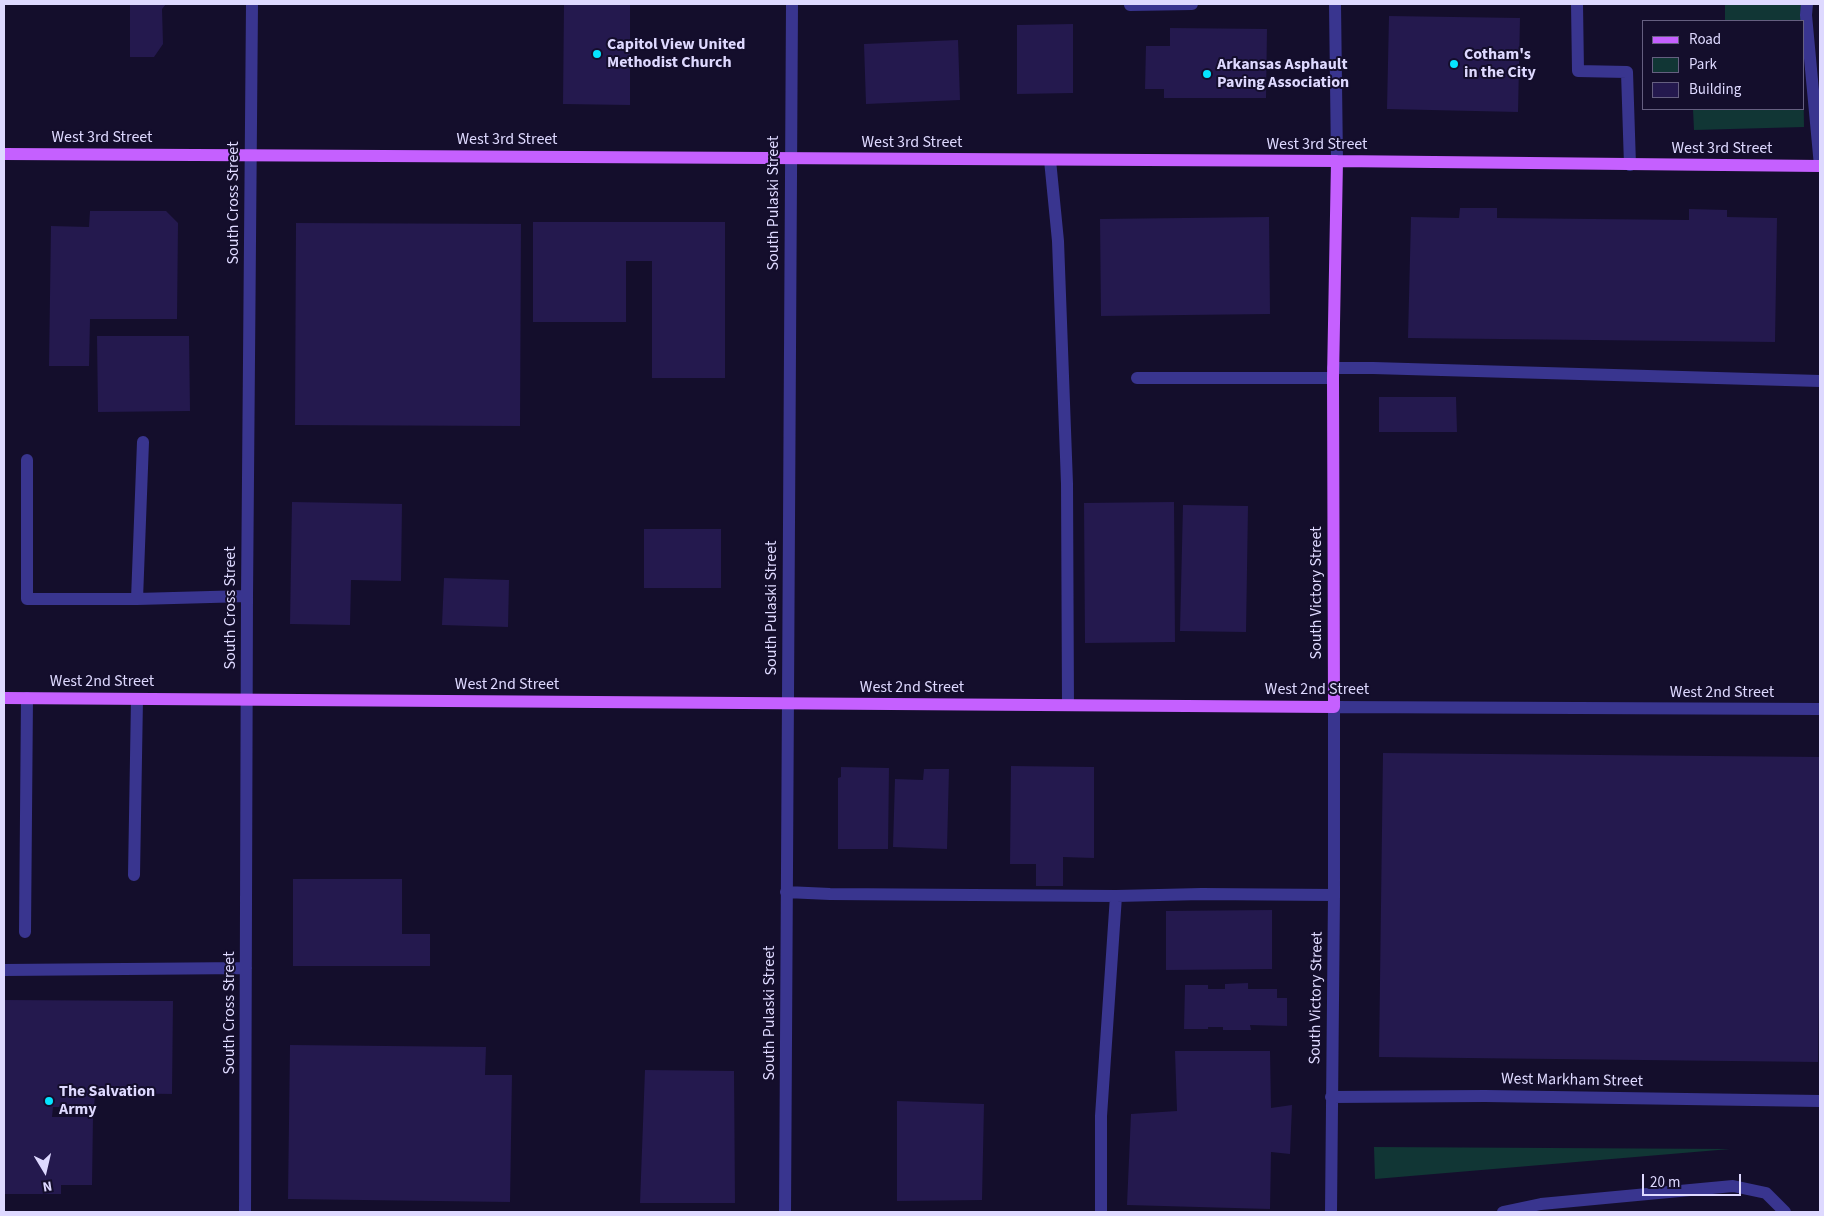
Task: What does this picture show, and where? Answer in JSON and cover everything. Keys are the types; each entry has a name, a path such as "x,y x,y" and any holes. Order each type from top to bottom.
{"main road":[{"name":"West 3rd Street","path":"4,154 1337,161 1820,166"},
{"name":"South Victory Street","path":"1334,707 1333,373 1337,161"},
{"name":"West 2nd Street","path":"4,698 1334,707"}],"street":[{"name":"South Cross Street","path":"245,1212 247,596 252,4"},
{"name":"South Pulaski Street","path":"785,1212 792,4"},
{"path":"1130,4 1192,4"},
{"name":"South Victory Street","path":"1335,4 1337,161"},
{"path":"1578,4 1578,71 1627,72 1630,165"},
{"path":"1807,4 1806,15 1820,166"},
{"path":"1050,160 1058,240 1067,484 1068,705"},
{"path":"1137,378 1333,373 1383,368 1820,382"},
{"path":"137,599 143,442"},
{"path":"27,460 27,599 247,596"},
{"path":"25,932 27,698"},
{"path":"134,875 137,699"},
{"name":"South Victory Street","path":"1331,1212 1334,707"},
{"name":"West 2nd Street","path":"1334,707 1820,710"},
{"path":"786,892 1116,896 1202,894 1334,895"},
{"path":"1101,1212 1100,1116 1116,896"},
{"path":"4,970 246,968"},
{"name":"West Markham Street","path":"1332,1097 1485,1096 1817,1101"},
{"path":"1502,1212 1541,1204 1733,1186 1766,1193 1785,1212"}],"green space":[{"path":"1725,4 1801,4 1802,20 1725,20"},
{"path":"1693,110 1804,110 1804,127 1694,130"},
{"path":"1374,1147 1730,1149 1375,1179"}],"building":[{"path":"130,4 166,4 162,9 163,44 154,57 130,57"},
{"name":"Capitol View United Methodist Church","path":"564,4 630,4 630,105 563,104"},
{"name":"Cotham's in the City","path":"1389,16 1520,18 1518,112 1387,109"},
{"path":"1073,24 1073,93 1017,94 1017,25"},
{"path":"1170,28 1267,29 1266,98 1164,98 1164,89 1145,89 1146,46 1170,46"},
{"path":"958,40 960,100 866,104 864,44"},
{"path":"1460,208 1497,208 1497,218 1689,220 1689,209 1727,210 1727,217 1777,218 1775,342 1408,338 1411,217 1459,218"},
{"path":"90,211 166,211 178,223 177,319 90,319 89,366 49,366 51,226 89,227"},
{"path":"1269,217 1270,314 1101,316 1100,219"},
{"path":"533,222 725,222 725,378 652,378 652,261 626,261 626,322 533,322"},
{"path":"296,223 521,224 520,426 295,425"},
{"path":"97,336 189,336 190,411 98,412"},
{"path":"1379,397 1456,397 1457,432 1379,432"},
{"path":"292,502 402,504 401,581 351,580 350,625 290,624"},
{"path":"1174,502 1175,642 1085,643 1084,503"},
{"path":"1183,505 1248,506 1246,632 1180,631"},
{"path":"644,529 721,529 721,588 644,588"},
{"path":"444,578 509,580 508,627 442,625"},
{"path":"1383,753 1820,757 1818,1062 1379,1057"},
{"path":"1011,766 1094,767 1094,858 1063,857 1063,886 1036,886 1036,864 1010,864"},
{"path":"841,767 889,768 888,849 838,849 838,778 841,777"},
{"path":"924,769 949,769 947,849 893,847 895,779 923,780"},
{"path":"293,879 402,879 402,934 430,934 430,966 293,966"},
{"path":"1272,910 1272,969 1166,970 1166,911"},
{"path":"1248,983 1248,989 1277,989 1277,998 1287,998 1287,1026 1250,1025 1251,1030 1223,1030 1223,1027 1184,1029 1185,985 1208,985 1208,989 1225,989 1225,984"},
{"name":"The Salvation Army","path":"4,1000 173,1001 172,1094 111,1093 95,1095 94,1107 53,1107 52,1117 93,1117 92,1185 61,1185 61,1194 4,1194"},
{"path":"290,1045 486,1047 485,1075 512,1075 510,1202 288,1199"},
{"path":"1175,1051 1270,1051 1271,1108 1292,1105 1290,1154 1271,1152 1270,1209 1127,1205 1131,1114 1177,1111"},
{"path":"645,1070 734,1071 735,1203 640,1203"},
{"path":"897,1101 984,1104 982,1200 897,1201"}],"place":[{"name":"Capitol View United Methodist Church","path":"597,54"},
{"name":"Cotham's in the City","path":"1454,64"},
{"name":"Arkansas Asphault Paving Association","path":"1207,74"},
{"name":"The Salvation Army","path":"49,1101"}]}
